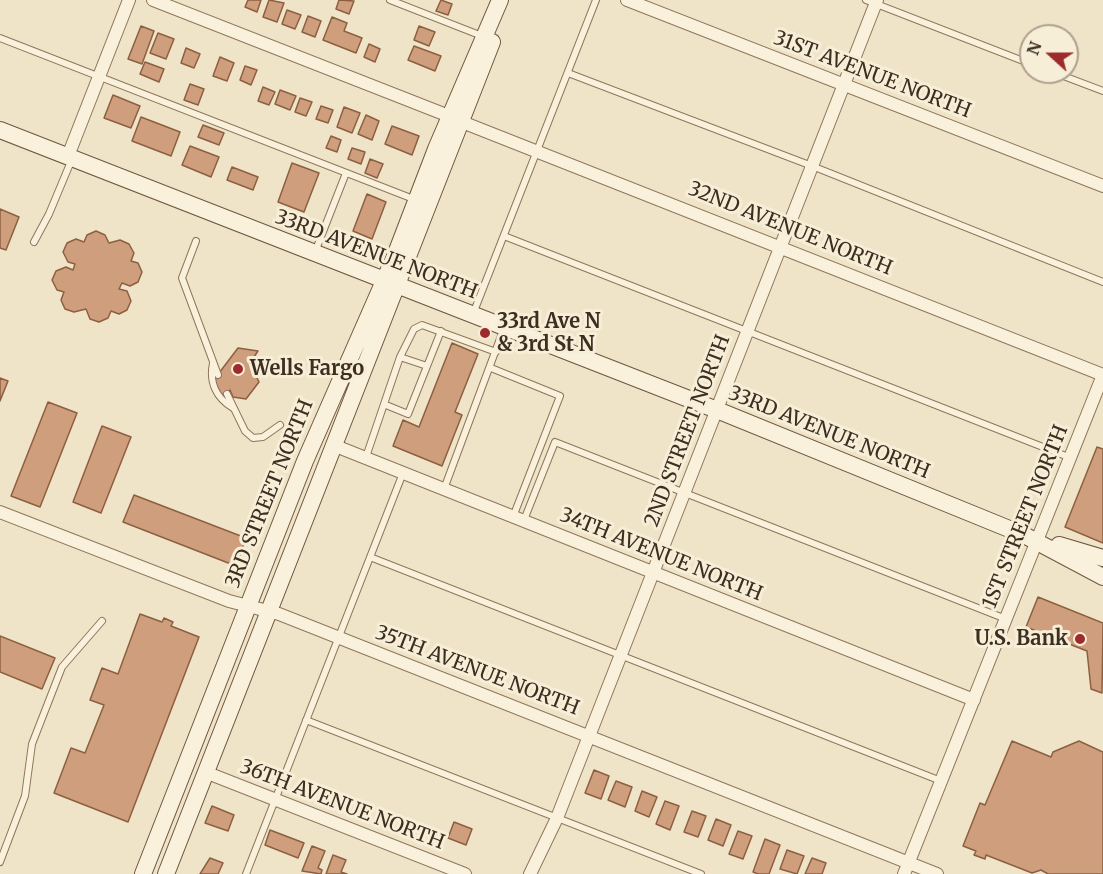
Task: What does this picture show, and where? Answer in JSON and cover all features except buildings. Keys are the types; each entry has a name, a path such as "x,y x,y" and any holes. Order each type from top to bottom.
{"main road":[{"name":"3RD STREET NORTH","path":"166,874 333,445 417,200 456,119 483,36 500,0"},
{"name":"3RD STREET NORTH","path":"143,874 305,461 390,283 506,0"},
{"name":"33RD AVENUE NORTH","path":"0,130 717,410 1038,540 1103,558"},
{"name":"33RD AVENUE NORTH","path":"1038,540 1103,577"}],"street":[{"path":"70,157 129,0"},
{"name":"32ND AVENUE NORTH","path":"153,0 1103,375"},
{"name":"31ST AVENUE NORTH","path":"627,0 1103,186"},
{"name":"2ND STREET NORTH","path":"530,874 557,818 844,85 873,1"},
{"name":"1ST STREET NORTH","path":"906,868 1103,375"},
{"name":"34TH AVENUE NORTH","path":"333,445 974,700"},
{"name":"35TH AVENUE NORTH","path":"0,512 247,607 270,611 589,736 906,868 937,874"},
{"name":"36TH AVENUE NORTH","path":"205,772 465,874"}],"lane":[{"path":"390,0 483,36"},
{"path":"473,315 596,0"},
{"path":"873,1 1019,59"},
{"path":"0,38 417,200"},
{"path":"568,74 812,166 1103,282"},
{"path":"1079,82 1103,91"},
{"path":"34,242 50,214 70,157"},
{"path":"315,253 346,173"},
{"path":"504,236 1071,458"},
{"path":"196,241 182,279 218,375"},
{"path":"366,458 386,405 400,357 414,329 422,325 496,352"},
{"path":"444,489 505,327"},
{"path":"386,405 408,414 441,331"},
{"path":"400,357 427,366"},
{"path":"213,362 210,376 221,401 233,408"},
{"path":"491,368 560,396 518,519"},
{"path":"227,394 245,431 253,438 262,437 280,425"},
{"path":"518,519 555,442 1006,620"},
{"path":"246,874 403,472"},
{"path":"370,557 941,781"},
{"path":"0,862 25,796 32,744 62,667 102,621"},
{"path":"306,720 701,874"}],"place":[{"name":"33rd Ave N & 3rd St N","path":"485,333"},
{"name":"Wells Fargo","path":"238,369"},
{"name":"U.S. Bank","path":"1080,639"}]}
